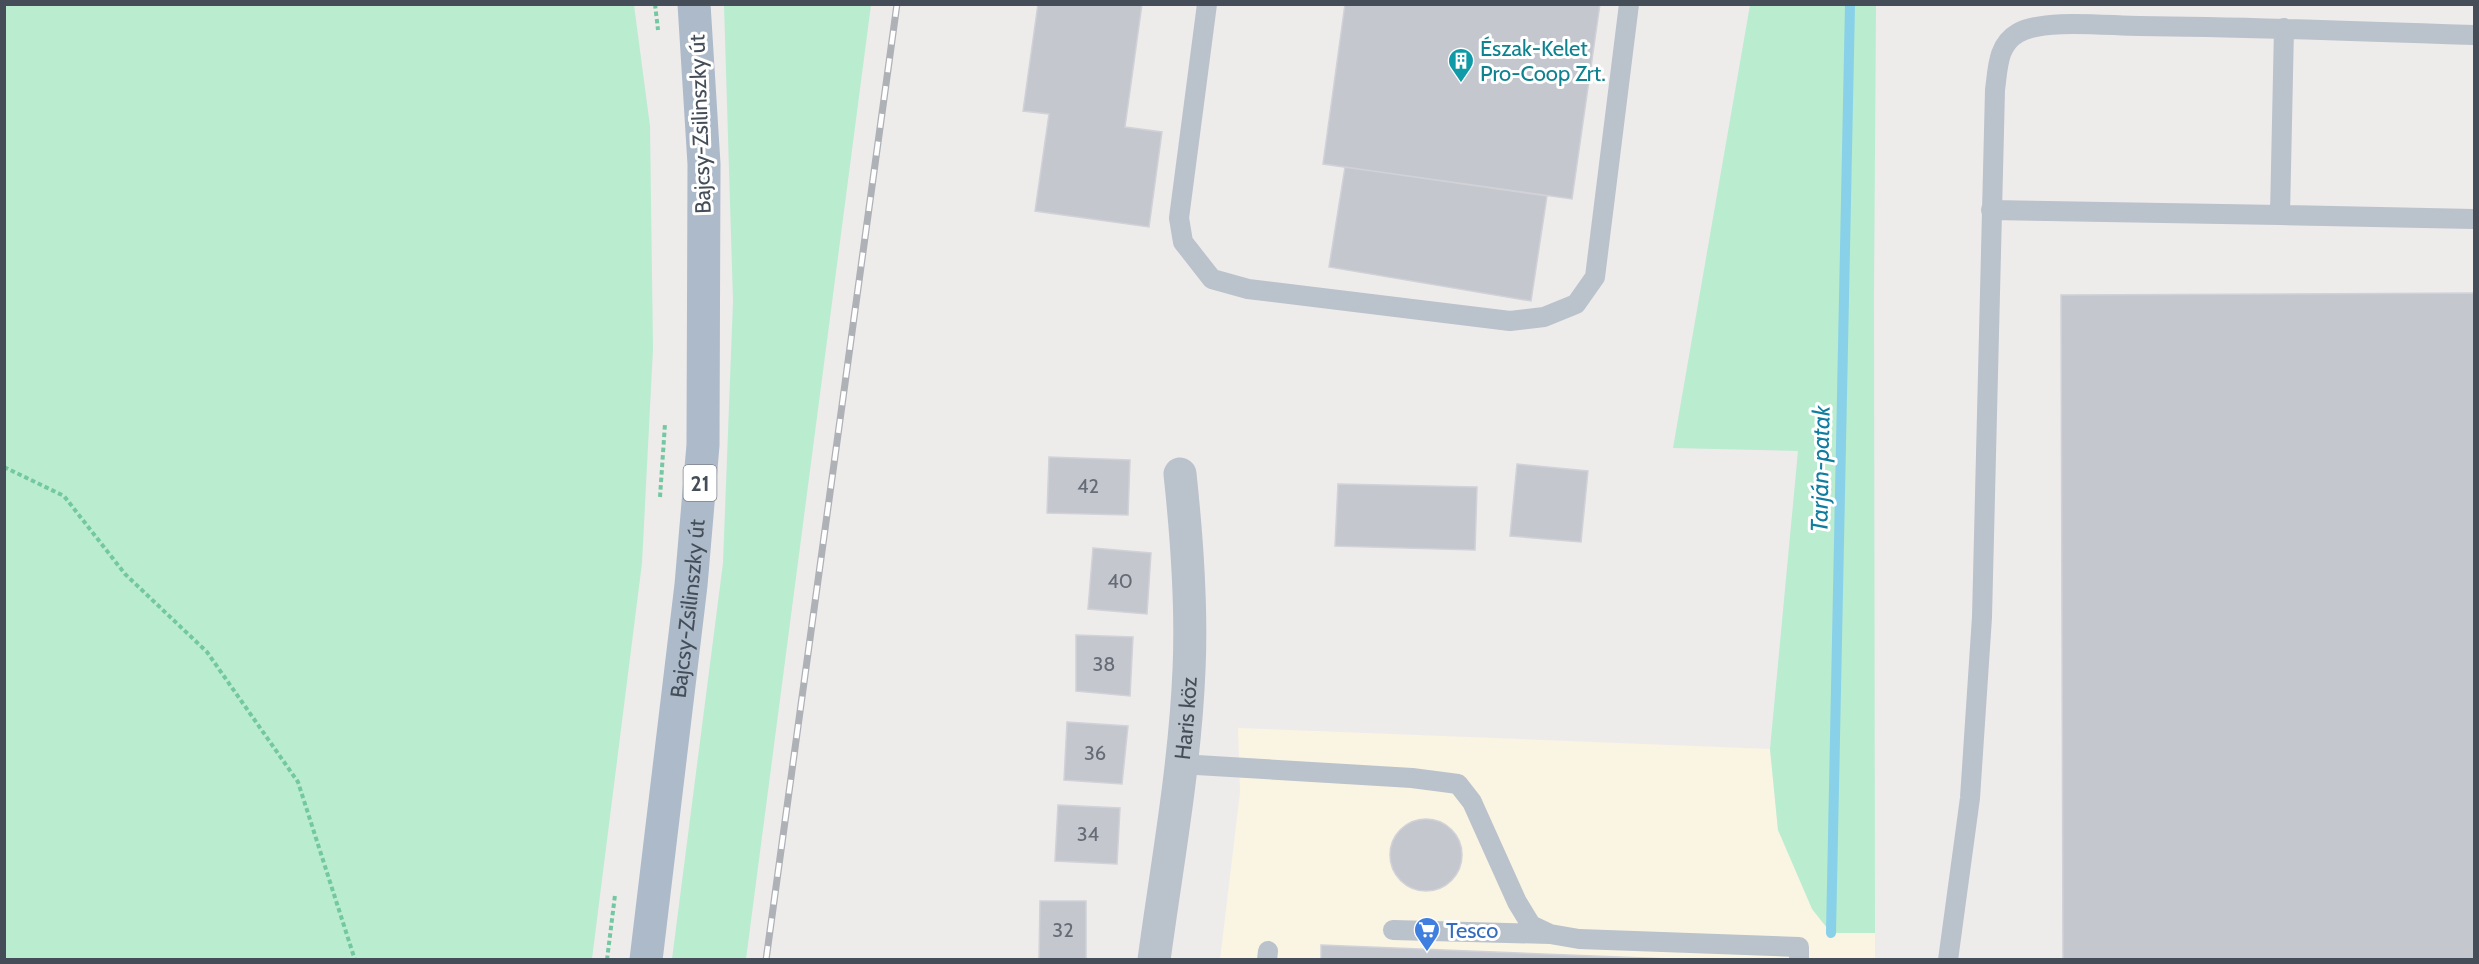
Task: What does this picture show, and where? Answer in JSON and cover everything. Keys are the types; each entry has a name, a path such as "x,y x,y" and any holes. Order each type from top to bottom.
{"main road":[{"name":"Bajcsy-Zsilinszky út","path":"646,960 691,585 703,445 704,164 694,4"}],"street":[{"name":"Haris köz","path":"1154,960 1180,764 1188,682 1190,633 1187,539 1180,474"}],"lane":[{"path":"1207,4 1179,218 1183,242 1212,279 1248,289 1510,321 1544,317 1576,304 1595,277 1629,4"},
{"path":"1948,960 1963,859 1975,732 1982,616 1995,90 1999,61 2008,40 2018,33 2052,25 2283,28 2475,35"},
{"path":"2280,215 2283,28"},
{"path":"1992,210 2475,219"},
{"path":"1180,764 1412,778 1458,784 1472,802 1531,925 1550,934"},
{"path":"1393,930 1550,934 1579,939 1799,947 1799,960"}],"path":[{"path":"655,4 658,38"},
{"path":"660,498 666,417"},
{"path":"4,466 64,496 125,574 207,652 298,782 355,960"},
{"path":"607,960 616,891"}],"shaded area":[{"path":"1238,728 1770,749 1778,830 1831,933 1875,933 1875,960 1220,960 1240,792"}],"green space":[{"path":"5,4 634,5 650,126 653,349 642,563 592,959 5,959"},
{"path":"724,5 871,5 746,959 672,959 723,563 733,301"},
{"path":"1750,5 1876,5 1875,933 1831,933 1812,909 1778,830 1770,749 1798,451 1673,448"}],"building":[{"path":"1038,4 1142,4 1125,127 1162,132 1149,227 1035,211 1049,114 1023,111"},
{"name":"Észak-Kelet Pro-Coop Zrt.","path":"1345,4 1600,4 1572,199 1323,164"},
{"path":"1345,167 1547,196 1531,301 1329,267"},
{"path":"2474,293 2474,960 2063,960 2061,295"},
{"path":"1049,457 1130,460 1128,515 1047,513"},
{"path":"1517,464 1588,471 1581,542 1510,536"},
{"path":"1338,484 1477,487 1475,550 1335,546"},
{"path":"1093,548 1151,553 1147,614 1088,609"},
{"path":"1076,635 1133,637 1130,696 1076,691"},
{"path":"1067,722 1128,726 1122,784 1064,780"},
{"path":"1058,805 1120,808 1117,864 1055,861"},
{"path":"1426,819 1446,825 1456,835 1462,855 1456,875 1446,885 1426,891 1406,885 1396,875 1390,855 1396,835 1406,825"},
{"path":"1040,901 1086,901 1086,960 1039,960"},
{"name":"Tesco","path":"1321,945 1370,947 1696,960 1321,960"}],"waterway":[{"name":"Tarján-patak","path":"1831,933 1850,4"}],"railway":[{"path":"766,960 897,4"}],"place":[{"name":"Észak-Kelet Pro-Coop Zrt.","path":"1461,84"},
{"name":"Tesco","path":"1427,953"}]}
